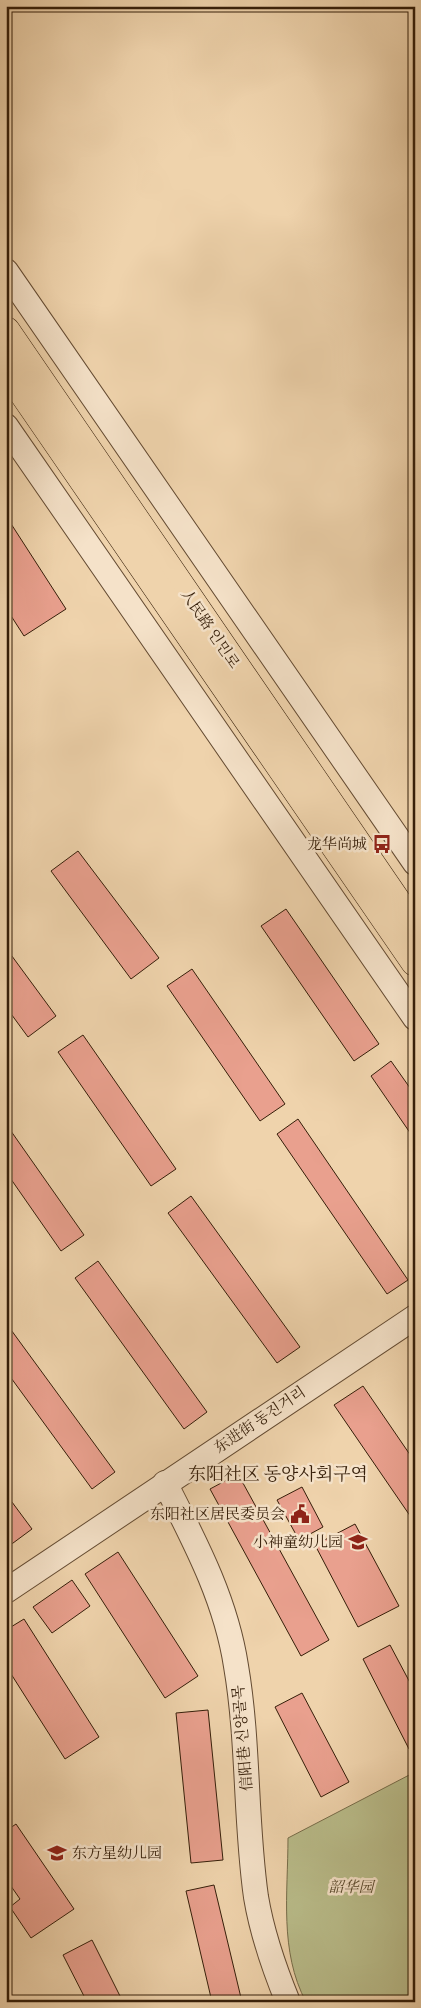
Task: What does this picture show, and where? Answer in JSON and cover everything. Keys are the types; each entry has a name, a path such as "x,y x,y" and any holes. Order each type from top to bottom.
{"main road":[{"name":"人民路 인민로","path":"6,331 415,928"},
{"name":"人民路 인민로","path":"6,368 415,962"}],"street":[{"path":"6,270 415,863"},
{"path":"6,426 415,1018"},
{"name":"东进街 동진거리","path":"6,1591 415,1317"},
{"name":"信阳巷 신양골목","path":"166,1483 215,1586 227,1618 239,1688 256,1897 272,1964 288,2002"}],"green space":[{"name":"韶华园","path":"415,1772 415,2002 306,2002 297,1983 288,1942 288,1838"}],"building":[{"path":"6,516 66,609 24,636 6,608"},
{"path":"78,851 159,958 131,979 51,871"},
{"path":"286,909 379,1044 354,1061 261,926"},
{"path":"6,948 56,1016 28,1037 6,1007"},
{"path":"192,969 285,1104 260,1121 167,986"},
{"path":"83,1035 176,1169 151,1186 58,1052"},
{"path":"391,1061 415,1095 415,1140 371,1076"},
{"path":"298,1119 408,1280 387,1294 277,1134"},
{"path":"6,1124 84,1235 61,1251 6,1172"},
{"path":"191,1196 300,1347 277,1363 168,1213"},
{"path":"98,1261 207,1412 184,1429 75,1278"},
{"path":"6,1323 115,1472 92,1489 6,1371"},
{"path":"363,1386 415,1462 415,1523 334,1405"},
{"path":"238,1474 329,1640 301,1656 210,1489"},
{"name":"东阳社区居民委员会","path":"302,1487 323,1527 299,1540 277,1500"},
{"path":"6,1494 32,1529 9,1546 6,1542"},
{"path":"355,1524 399,1606 358,1627 315,1545"},
{"path":"118,1552 198,1676 165,1698 85,1574"},
{"path":"72,1580 90,1606 52,1633 33,1607"},
{"path":"24,1619 99,1737 65,1759 6,1666 6,1630"},
{"path":"390,1645 415,1692 415,1746 409,1749 363,1659"},
{"path":"302,1693 349,1782 321,1797 275,1707"},
{"path":"208,1710 223,1860 191,1863 176,1713"},
{"path":"16,1824 74,1909 31,1938 10,1907 20,1899 6,1879 6,1831"},
{"path":"214,1885 242,2002 212,2002 186,1891"},
{"path":"92,1940 123,2002 87,2002 63,1955"}],"place":[{"name":"龙华尚城","path":"382,844"},
{"name":"东阳社区居民委员会","path":"300,1514"},
{"name":"小神童幼儿园","path":"358,1542"},
{"name":"东方星幼儿园","path":"57,1853"}],"district":[{"name":"东阳社区 동양사회구역","path":"278,1474"}]}
